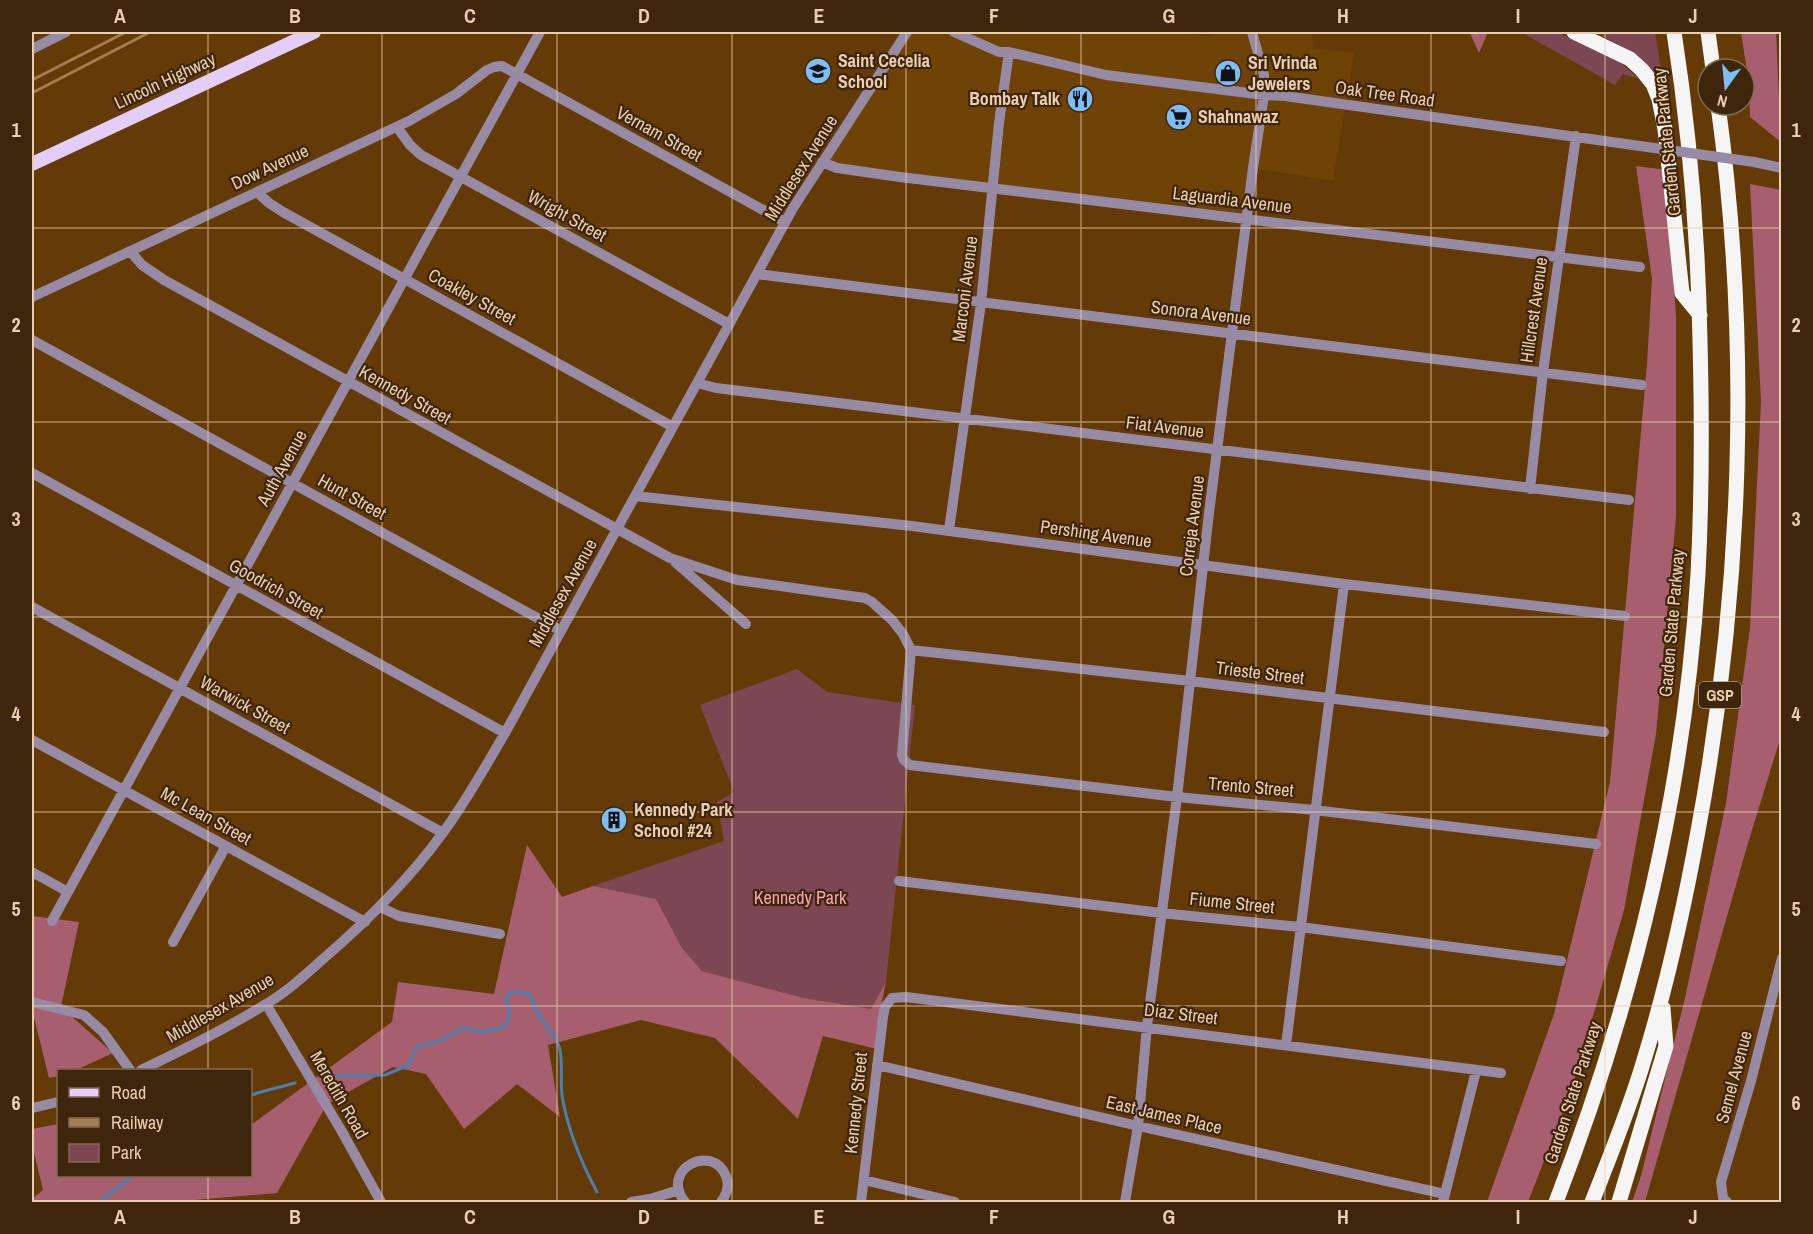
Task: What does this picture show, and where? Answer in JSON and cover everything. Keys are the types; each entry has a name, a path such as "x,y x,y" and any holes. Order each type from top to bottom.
{"highway":[{"path":"1574,32 1630,59 1648,76 1656,92 1669,161 1682,293 1700,315"},
{"name":"Garden State Parkway","path":"1556,1203 1595,1094 1630,978 1661,842 1676,760 1698,576 1702,454 1700,315 1685,111 1674,32"},
{"path":"1708,32 1711,57"},
{"name":"GSP","path":"1592,1203 1643,1064 1662,1000 1687,891 1706,790 1720,688 1732,567 1738,381 1734,270 1719,117"},
{"path":"1620,1203 1666,1046 1662,1000"}],"main road":[{"name":"Lincoln Highway","path":"32,164 314,32"}],"street":[{"path":"32,49 66,32"},
{"name":"Auth Avenue","path":"52,921 540,32"},
{"name":"Middlesex Avenue","path":"145,1069 266,1004 294,985 380,907 443,833 472,790 505,733 786,222 822,162 907,32"},
{"name":"Oak Tree Road","path":"954,32 999,52 1009,52 1106,75 1285,96 1576,136 1782,168"},
{"name":"Correja Avenue","path":"1125,1203 1138,1126 1147,1026 1264,95 1264,75 1252,32"},
{"name":"Marconi Avenue","path":"949,530 981,303 1009,52"},
{"name":"Dow Avenue","path":"32,297 397,127 441,103 494,67 502,66 517,74"},
{"name":"Vernam Street","path":"517,74 786,222"},
{"name":"Wright Street","path":"397,127 415,150 729,324"},
{"name":"Hillcrest Avenue","path":"1530,489 1543,372 1576,136"},
{"name":"Laguardia Avenue","path":"822,162 840,168 993,189 1640,267"},
{"name":"Coakley Street","path":"257,192 283,212 673,426"},
{"name":"Kennedy Street","path":"131,252 138,261 156,275 670,558 737,580 865,598 892,620 903,634 911,650"},
{"name":"Sonora Avenue","path":"757,274 1642,385"},
{"name":"Hunt Street","path":"32,340 561,631"},
{"name":"Fiat Avenue","path":"697,382 716,388 1629,500"},
{"name":"Goodrich Street","path":"32,473 505,733"},
{"name":"Pershing Avenue","path":"635,496 949,530 1344,584 1625,616"},
{"name":"Kennedy Street","path":"670,558 746,624"},
{"path":"1286,1045 1344,584"},
{"name":"Warwick Street","path":"32,607 443,833"},
{"name":"Trieste Street","path":"911,650 1190,681 1604,732"},
{"name":"Trento Street","path":"911,650 902,755 910,765 1596,844"},
{"name":"Mc Lean Street","path":"32,740 365,922"},
{"path":"173,942 226,846"},
{"path":"32,872 68,892"},
{"name":"Fiume Street","path":"899,881 1161,913 1300,927 1561,961"},
{"path":"380,907 399,916 500,934"},
{"name":"Semel Avenue","path":"1727,1203 1723,1198 1721,1182 1751,1081 1782,958"},
{"name":"Diaz Street","path":"885,1007 892,998 906,997 1501,1073"},
{"path":"32,1002 84,1015 103,1032 129,1069"},
{"name":"Meredith Road","path":"266,1004 341,1130 381,1203"},
{"name":"Kennedy Street","path":"861,1203 885,1007"},
{"name":"East James Place","path":"877,1065 1444,1198"},
{"path":"1444,1198 1476,1071"},
{"path":"32,1108 57,1102"},
{"path":"686,1203 679,1190 681,1173 686,1167 702,1160 718,1165 727,1179 726,1195 721,1203"},
{"path":"864,1180 955,1203"},
{"path":"631,1203 679,1190"}],"shaded area":[{"path":"907,32 1164,32 1208,36 1224,32 1312,32 1313,48 1354,53 1333,181 1253,168 1247,218 822,162"},
{"path":"1488,32 1479,53 1470,33"},
{"path":"1741,32 1776,32 1781,142 1750,117 1756,117 1756,57 1745,57"},
{"path":"1636,166 1666,170 1676,316 1676,517 1656,734 1624,910 1571,1091 1528,1202 1487,1202 1554,1014 1610,782 1647,364 1652,279"},
{"path":"1750,184 1781,190 1781,736 1645,1202 1632,1202 1641,1176 1685,998 1726,803 1750,628 1761,402"},
{"path":"527,845 562,897 593,886 656,899 682,948 702,971 804,998 871,1009 886,982 879,1016 877,1049 823,1036 798,1119 715,1038 641,1020 548,1045 560,1117 517,1084 464,1129 426,1074 393,1067 327,1104 277,1193 171,1202 32,1202 32,1199 43,1190 32,1144 32,1129 57,1124 57,1177 252,1177 252,1124 392,1022 398,982 494,994"},
{"path":"32,916 79,922 61,1007 113,1053 78,1069 57,1069 57,1076 49,1078 32,1009"}],"green space":[{"path":"1521,32 1557,32 1617,60 1640,79 1623,74 1615,85"},
{"path":"1596,32 1655,32 1664,86 1640,58"},
{"name":"Kennedy Park","path":"797,669 827,692 915,705 886,982 871,1009 804,998 702,971 682,948 656,899 593,886 724,841 717,802 734,792 700,705"}],"waterway":[{"path":"321,1076 385,1075 409,1065 417,1046 437,1042 463,1028 483,1032 504,1027 509,1014 506,1000 509,993 530,994 539,1016 559,1046 562,1094 569,1125 597,1192"},
{"path":"252,1095 295,1083"},
{"path":"99,1202 131,1177"}],"railway":[{"path":"32,80 126,32"},
{"path":"32,93 150,32"}],"place":[{"name":"Saint Cecelia School","path":"818,71"},
{"name":"Sri Vrinda Jewelers","path":"1228,73"},
{"name":"Bombay Talk","path":"1080,99"},
{"name":"Shahnawaz","path":"1179,117"},
{"name":"Kennedy Park School #24","path":"614,820"}]}
